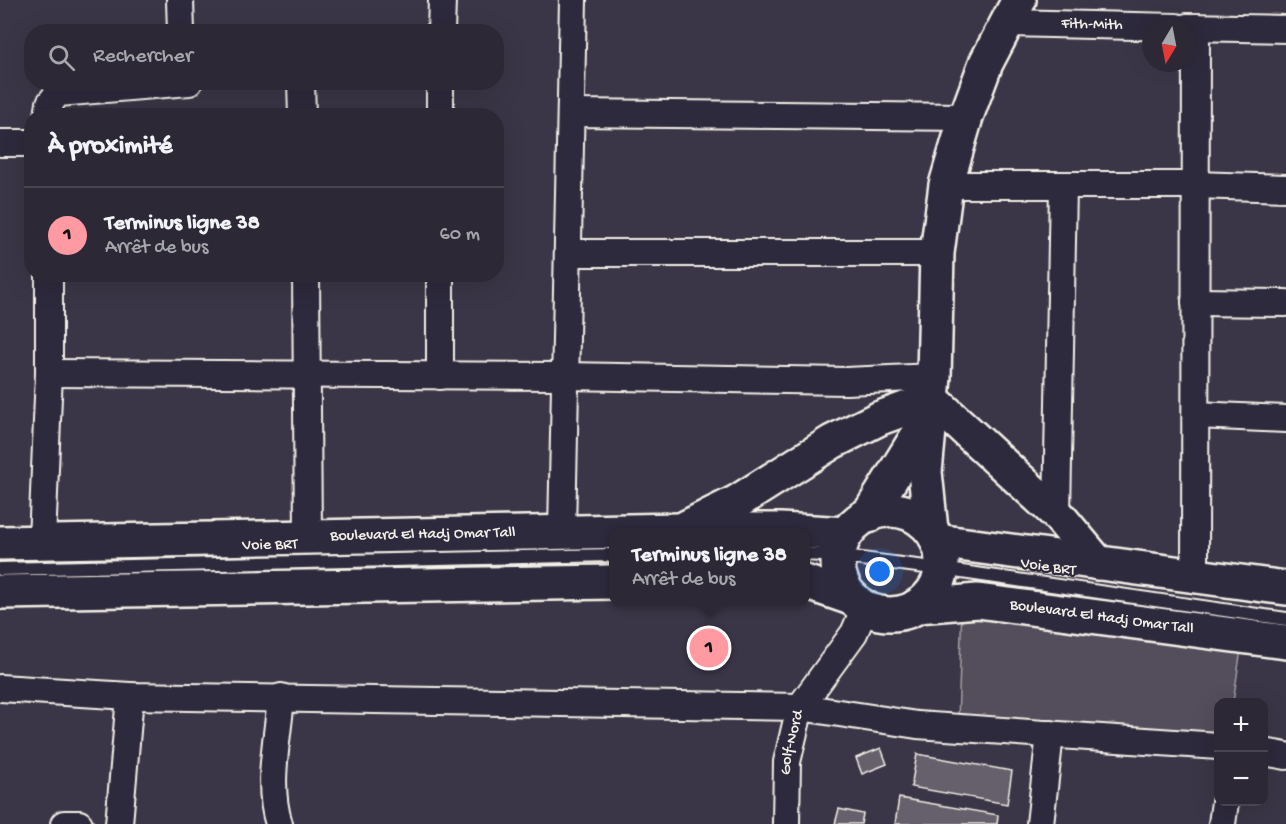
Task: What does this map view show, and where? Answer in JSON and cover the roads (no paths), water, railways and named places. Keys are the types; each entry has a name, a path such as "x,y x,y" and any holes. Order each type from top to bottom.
{"main road":[{"path":"917,606 931,594 936,547 925,472 932,397 938,253 946,185 966,117 986,63 1012,12"},
{"path":"932,397 1057,514 1098,563"},
{"path":"684,528 737,502 832,441 932,397"},
{"path":"859,604 841,579 851,535 932,397"},
{"name":"Boulevard El Hadj Omar Tall","path":"810,532 851,535 884,511 901,512 917,519 936,547 1098,563 1286,588"},
{"name":"Boulevard El Hadj Omar Tall","path":"0,543 609,531"},
{"path":"0,592 609,582"},
{"name":"Boulevard El Hadj Omar Tall","path":"810,584 891,614 917,606 978,602 1286,642"}],"street":[{"path":"180,0 181,24"},
{"path":"441,24 442,0"},
{"path":"562,531 573,0"},
{"name":"Fith-Mith","path":"1012,12 1142,23"},
{"name":"Fith-Mith","path":"1196,27 1286,29"},
{"path":"1189,72 1195,185 1195,576"},
{"path":"49,108 50,102 58,93 95,90"},
{"path":"301,90 302,108"},
{"path":"440,90 440,108"},
{"path":"571,113 966,117"},
{"path":"0,143 24,143"},
{"path":"946,185 1195,185 1286,188"},
{"path":"1057,514 1063,186"},
{"path":"568,253 938,253"},
{"path":"42,541 49,373 49,282"},
{"path":"306,282 308,536"},
{"path":"440,282 440,376"},
{"path":"1195,302 1286,303"},
{"path":"49,373 565,376 846,381 932,397"},
{"path":"1196,415 1286,418"},
{"name":"Golf-Nord","path":"786,824 787,762 800,707 854,633 859,604"},
{"path":"0,688 130,696 800,707 917,725 1214,746"},
{"path":"119,824 130,696"},
{"path":"279,824 274,809 273,787 282,697"},
{"path":"1040,824 1050,734"},
{"path":"1268,753 1286,756"},
{"path":"1222,824 1224,806"},
{"path":"64,824 79,824"}],"lane":[{"name":"Voie BRT","path":"810,552 851,535 936,547 1286,619"},
{"name":"Voie BRT","path":"0,569 609,555"}],"place":[{"name":"Terminus ligne 38","path":"709,648"}]}
